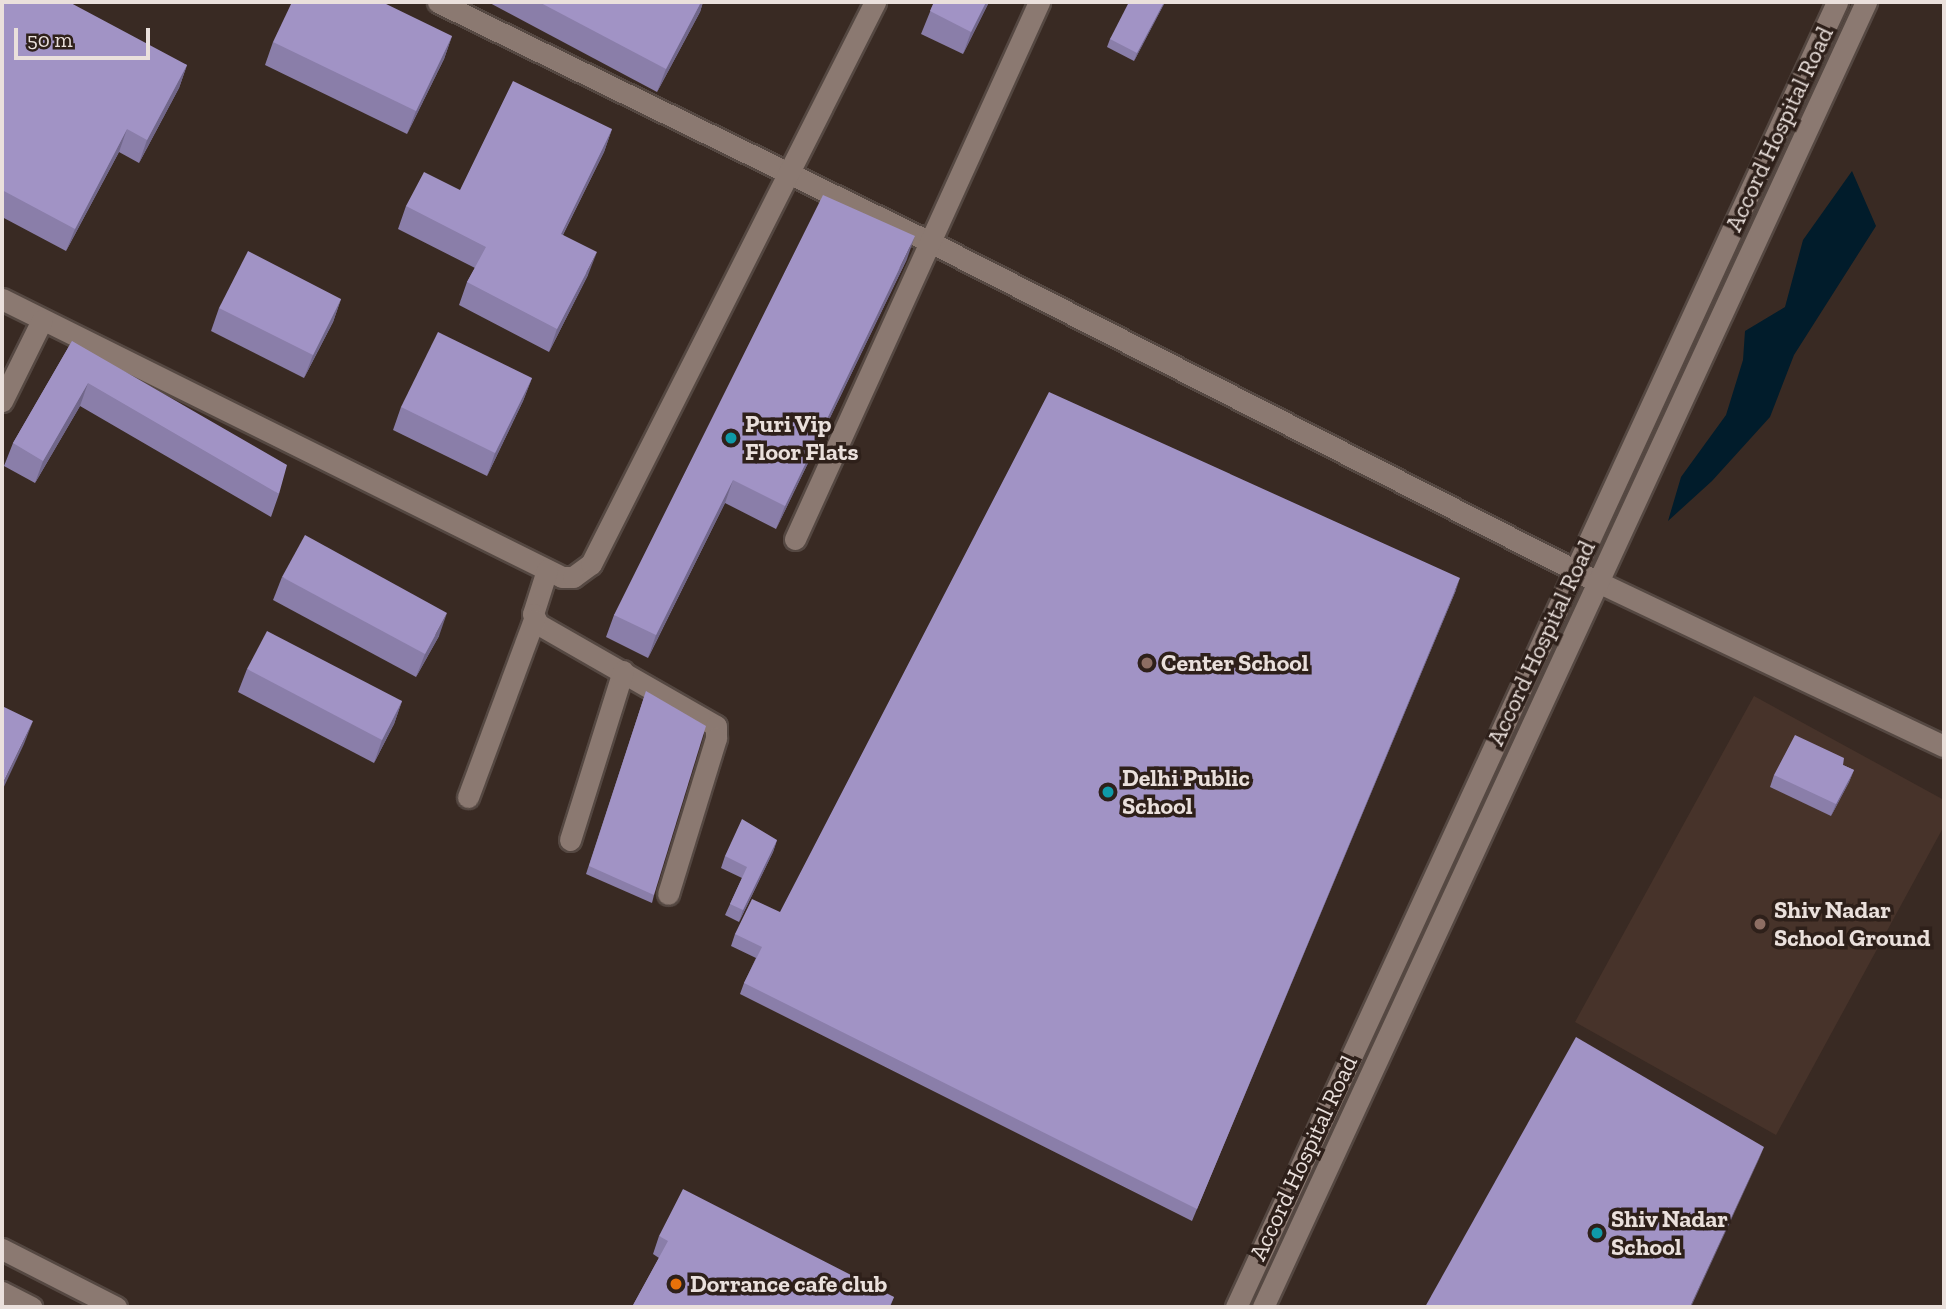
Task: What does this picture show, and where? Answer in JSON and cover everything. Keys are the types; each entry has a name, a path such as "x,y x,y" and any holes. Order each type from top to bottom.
{"street":[{"path":"438,2 932,243 1598,582 1944,746"},
{"path":"2,299 547,570 572,577 591,564 875,2"},
{"path":"796,539 1039,2"},
{"path":"1236,1307 1837,2"},
{"name":"Accord Hospital Road","path":"1263,1307 1866,2"},
{"path":"2,401 42,320"},
{"path":"468,797 534,620 547,570"},
{"path":"534,620 716,726 716,738 668,894"},
{"path":"570,840 623,671"},
{"path":"2,1249 116,1307"},
{"path":"2,1292 32,1307"}],"shaded area":[{"name":"Shiv Nadar School Ground","path":"1754,696 1944,800 1944,826 1776,1135 1575,1022"}],"water":[{"path":"1852,171 1876,226 1794,355 1770,417 1712,481 1668,521 1681,477 1726,415 1743,360 1745,331 1785,307 1803,240"}],"building":[{"path":"2,2 69,2 187,65 147,140 127,129 75,229 2,190"},
{"path":"292,2 382,2 452,36 416,111 273,42"},
{"path":"539,2 701,2 666,69"},
{"path":"934,2 986,2 971,32 930,11"},
{"path":"1129,2 1164,2 1137,53 1110,39"},
{"path":"513,81 612,129 561,234 597,252 557,329 467,282 486,247 406,206 424,172 460,190"},
{"path":"823,195 915,236 785,506 733,480 656,635 614,615"},
{"path":"248,251 341,299 313,355 219,308"},
{"path":"438,332 532,378 495,453 401,407"},
{"path":"72,341 287,465 279,494 88,383 43,461 13,443"},
{"name":"Delhi Public School","path":"1049,392 1460,578 1197,1209 744,983 762,947 735,934 752,899 780,912"},
{"path":"305,535 447,613 425,654 282,577"},
{"path":"267,631 402,701 382,740 247,669"},
{"path":"646,691 706,726 654,895 589,866"},
{"path":"2,706 33,721 2,785 4,726"},
{"path":"1795,735 1844,758 1843,765 1854,770 1836,804 1774,775"},
{"path":"742,819 777,840 743,910 730,904 747,867 725,856"},
{"name":"Shiv Nadar School","path":"1576,1037 1764,1147 1690,1307 1425,1307"},
{"path":"683,1189 894,1297 889,1307 632,1307 668,1241 659,1236"}],"place":[{"name":"Puri Vip Floor Flats","path":"731,438"},
{"name":"Center School","path":"1147,663"},
{"name":"Delhi Public School","path":"1108,792"},
{"name":"Shiv Nadar School Ground","path":"1760,924"},
{"name":"Shiv Nadar School","path":"1597,1233"},
{"name":"Dorrance cafe club","path":"676,1284"}]}
